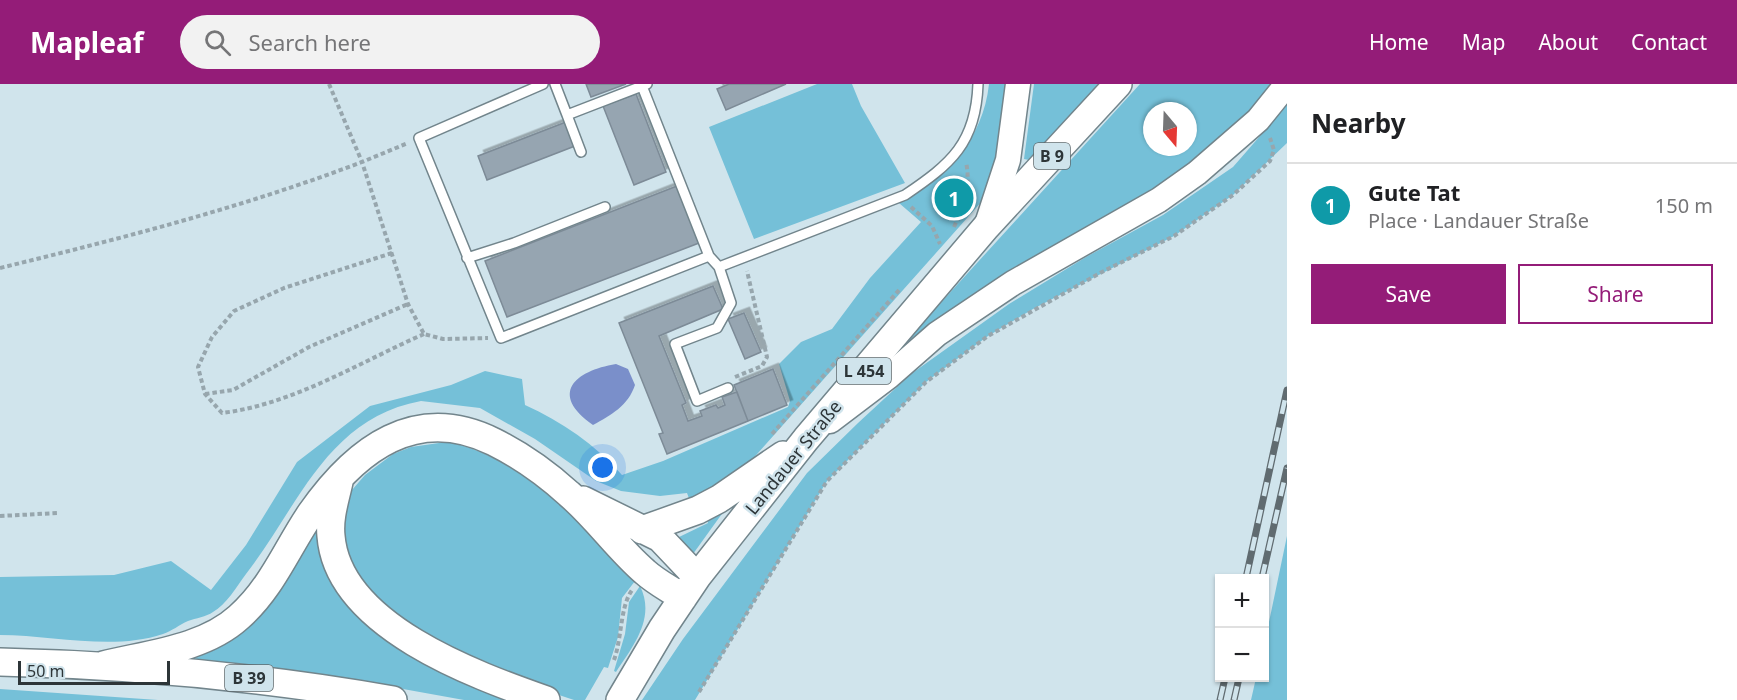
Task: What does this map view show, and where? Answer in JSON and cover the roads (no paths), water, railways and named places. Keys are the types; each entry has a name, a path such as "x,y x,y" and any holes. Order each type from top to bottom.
{"main road":[{"path":"986,227 1008,160 1018,84"},
{"name":"B 9","path":"986,227 1118,84"},
{"path":"642,530 719,499 806,439 888,377 937,334 1013,283 1159,200 1205,167 1258,120 1287,84"},
{"name":"Landauer Straße","path":"621,683 690,587 806,439 986,227"},
{"path":"103,665 206,638 238,619 259,597 312,513 355,462 388,439 407,431 447,427 495,442 569,494 646,573 690,587"},
{"path":"339,481 331,517 331,538 338,561 351,587 368,607 388,626 449,660 495,682 546,700"},
{"path":"569,494 615,514 660,538 690,587"},
{"name":"B 39","path":"0,662 103,665 267,680 393,700"}],"lane":[{"path":"543,84 420,138 501,338 709,256"},
{"path":"555,84 580,152"},
{"path":"719,267 898,197 931,177 962,147 969,131 977,100 978,84"},
{"path":"567,115 645,85 709,256 719,267 731,303 717,328 675,344 697,400 728,388"},
{"path":"467,258 514,243 605,207"}],"railway":[{"path":"1247,574 1287,390"},
{"path":"1263,574 1287,468"},
{"path":"1220,700 1224,682"},
{"path":"1234,700 1238,682"}],"place":[{"name":"Gute Tat","path":"954,198"}]}
